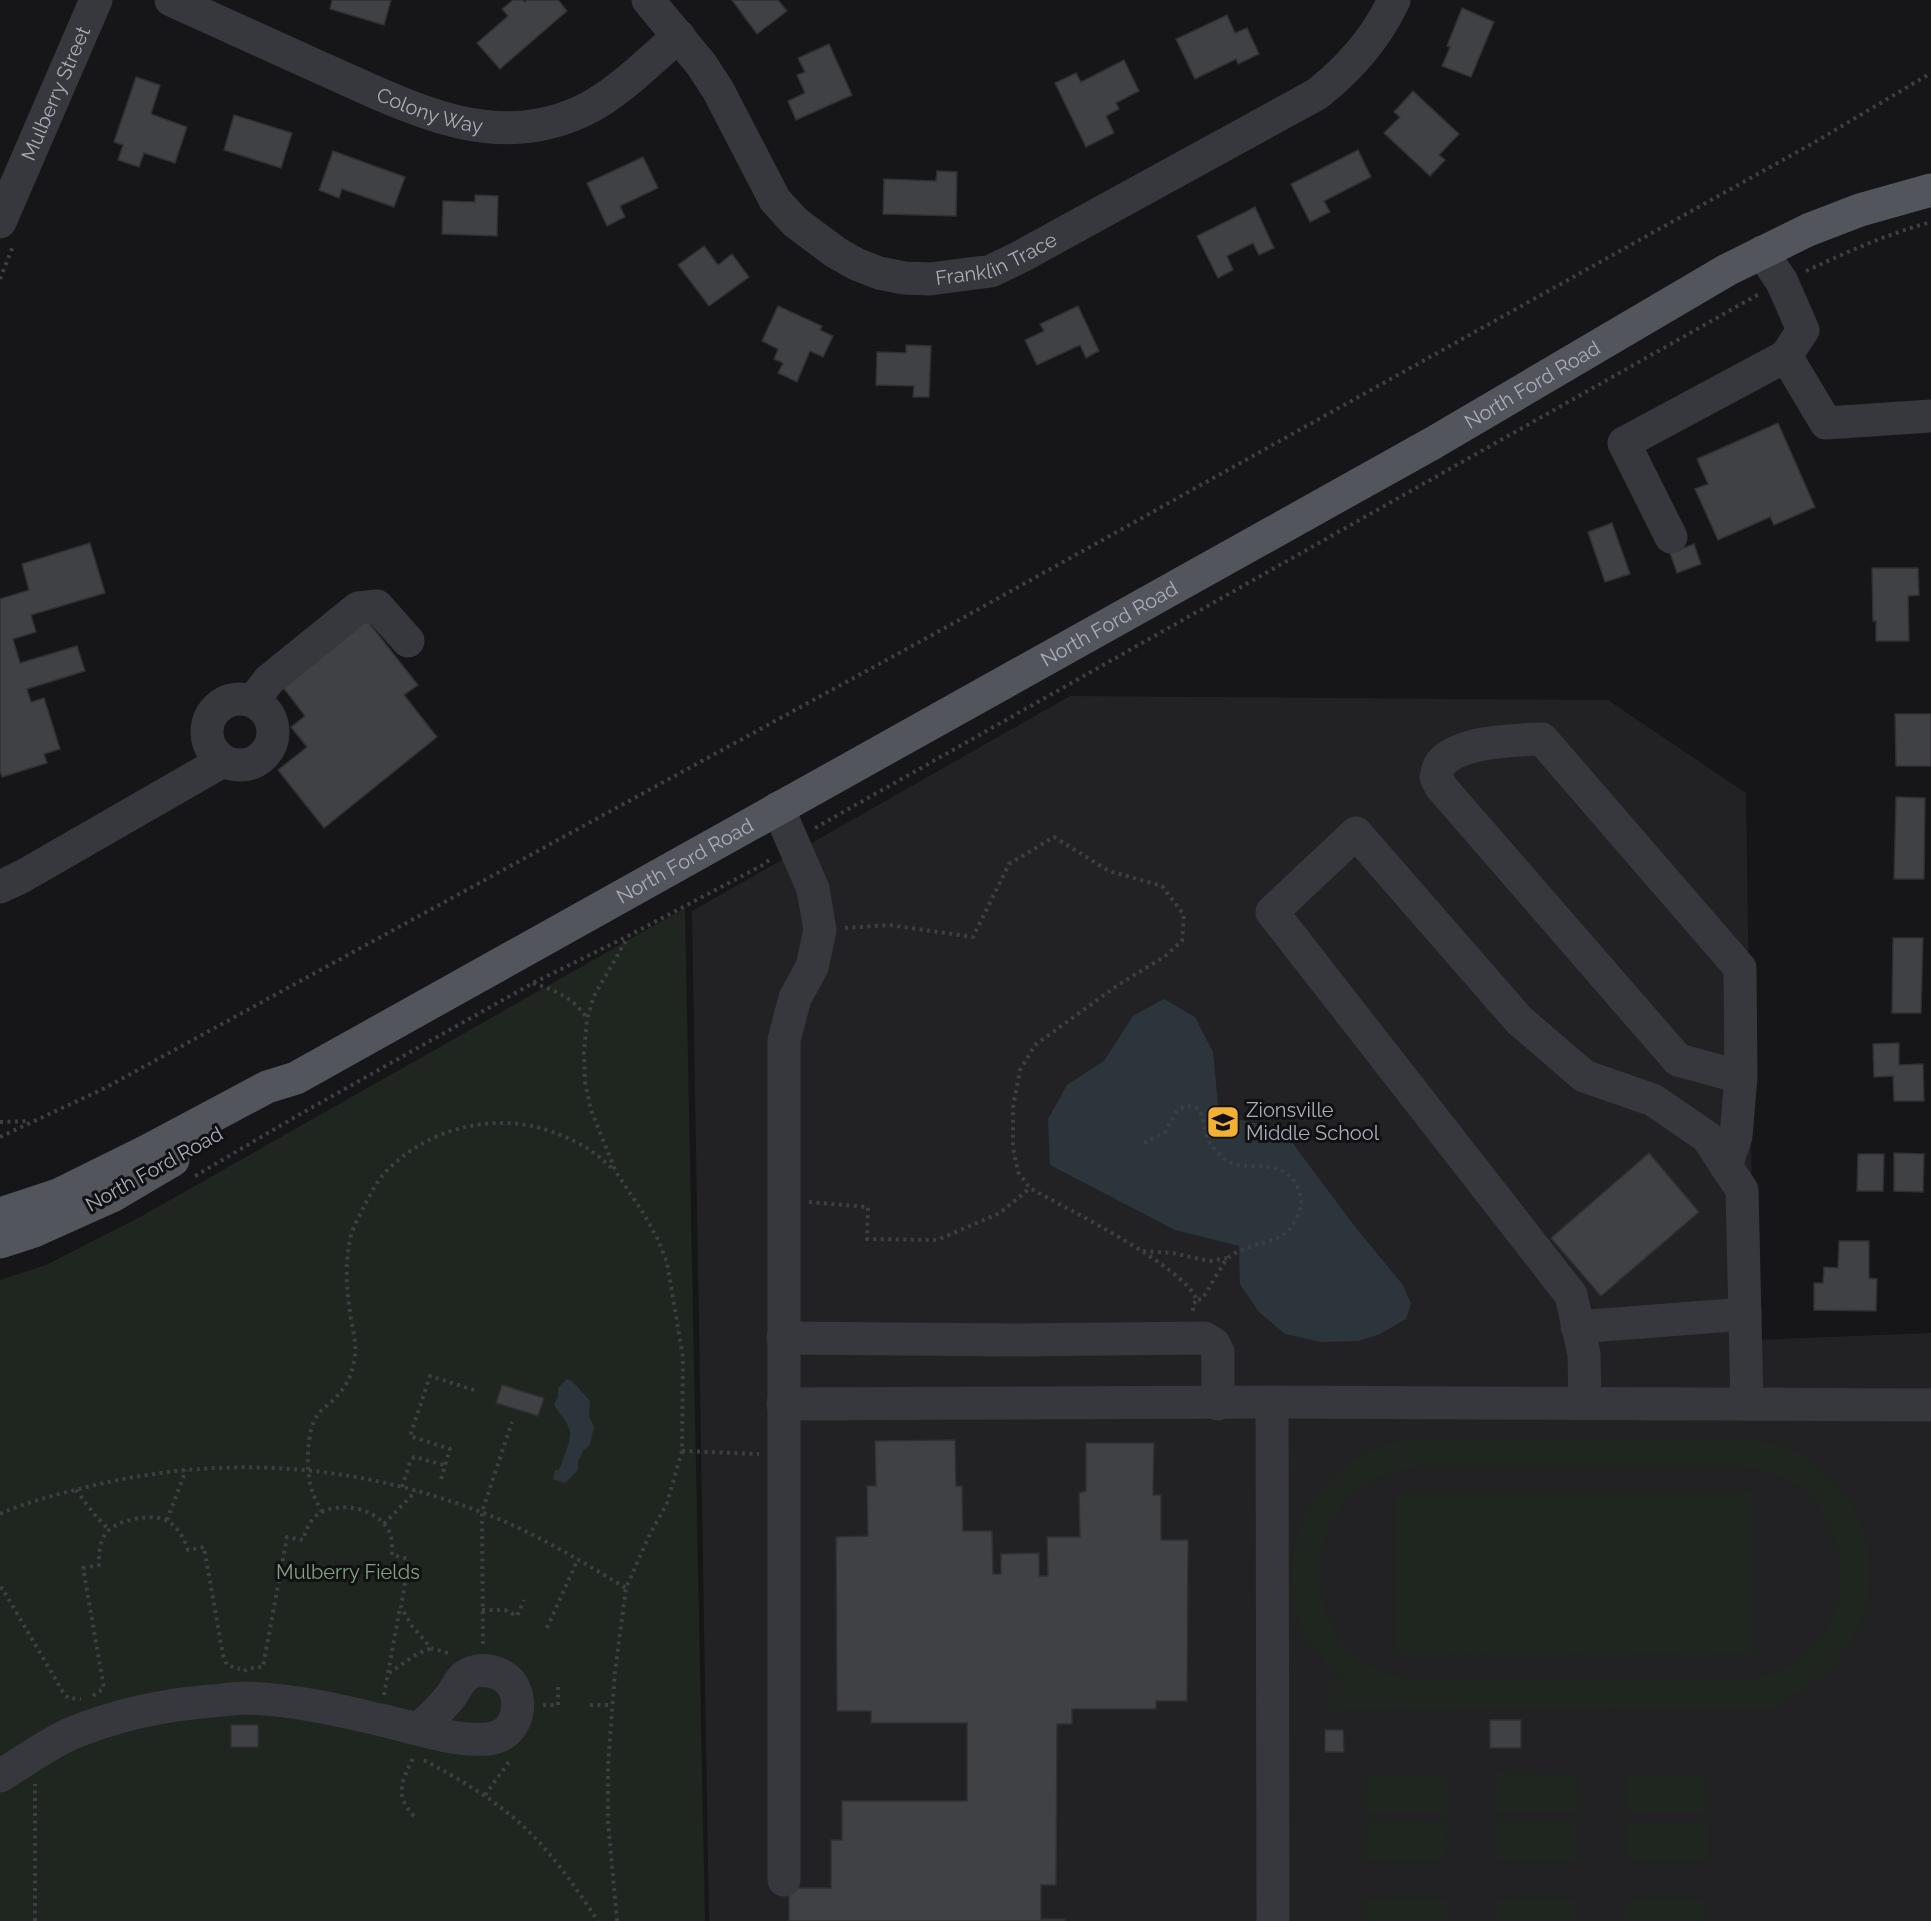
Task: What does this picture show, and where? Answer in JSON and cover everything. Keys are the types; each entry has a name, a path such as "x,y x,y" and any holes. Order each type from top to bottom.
{"main road":[{"name":"North Ford Road","path":"0,1214 58,1195 267,1087 296,1078 1422,448 1726,270 1808,230 1860,210 1931,190"},
{"name":"North Ford Road","path":"0,1242 34,1231 112,1196 275,1101 296,1078"}],"street":[{"name":"Mulberry Street","path":"0,222 96,0"},
{"name":"Colony Way","path":"171,0 440,118 474,126 510,129 540,125 589,107 607,96 679,36"},
{"name":"Franklin Trace","path":"648,0 701,64 718,90 775,200 795,222 855,264 879,273 904,278 930,279 991,271 1317,94 1339,77 1362,54 1394,0"},
{"path":"1671,537 1624,443 1786,356 1803,330 1782,282 1761,252"},
{"path":"1786,356 1826,423 1931,416"},
{"path":"253,701 269,680 358,608 377,606 408,641"},
{"path":"231,700 253,701 262,707 273,726 270,747 255,763 244,766 223,761 209,745 206,734 208,723 213,713 221,705 231,700"},
{"path":"1726,1166 1736,1136 1741,1077 1740,968 1542,739 1500,740 1451,755 1440,764 1436,777 1441,787 1678,1060 1741,1077"},
{"path":"0,887 223,761"},
{"path":"778,808 813,889 820,930 812,967 795,998 784,1040 784,1880"},
{"path":"1585,1403 1584,1354 1571,1295 1272,912 1356,833 1519,1020 1584,1076 1653,1100 1707,1137 1742,1190 1748,1404"},
{"path":"1577,1327 1745,1314"},
{"path":"783,1338 1014,1340 1204,1338 1214,1344 1218,1352 1218,1404"},
{"path":"783,1404 1272,1402 1931,1405"},
{"path":"1272,1402 1273,1921"},
{"path":"0,1776 68,1735 97,1724 141,1711 244,1698 337,1710 412,1745"}],"path":[{"path":"0,1137 105,1088 933,635 1804,148 1931,73"},
{"path":"815,828 1254,578 1782,282 1853,249 1931,222"},
{"path":"820,930 889,925 973,937 1009,864 1054,837 1110,871 1162,886 1184,915 1182,941 1164,957 1118,985 1035,1045 1020,1070 1013,1107 1013,1148 1018,1172 1030,1188 1142,1251 1183,1281 1197,1300"},
{"path":"192,1178 324,1100 533,983 761,866"},
{"path":"617,1921 608,1821 608,1765 612,1705 626,1588 649,1536 668,1503 682,1451 683,1358 667,1262 644,1214 616,1172 591,1110 585,1082 584,1053 587,1019 594,996 628,936"},
{"path":"533,983 563,994 578,1006 587,1019"},
{"path":"1142,1251 1173,1253 1209,1261 1227,1258 1252,1244 1278,1239 1289,1232 1296,1223 1302,1204 1299,1189 1293,1179 1274,1167 1228,1162 1210,1144 1201,1113 1195,1107 1188,1105 1178,1109 1165,1132 1144,1143"},
{"path":"0,1122 34,1121"},
{"path":"322,1512 312,1490 308,1469 312,1427 317,1416 346,1385 352,1372 356,1356 346,1262 352,1233 371,1192 382,1176 416,1147 438,1135 490,1123 515,1123 542,1128 590,1150 616,1172"},
{"path":"784,1200 868,1207 867,1239 937,1240 1000,1213 1030,1188"},
{"path":"1193,1304 1202,1299 1212,1286 1227,1258"},
{"path":"441,1479 450,1449 410,1436 430,1376 474,1390"},
{"path":"483,1651 482,1512 512,1422"},
{"path":"682,1451 769,1454"},
{"path":"402,1487 410,1462 414,1457 444,1466"},
{"path":"0,1514 76,1490 151,1473 254,1467 342,1473 402,1487 482,1512 543,1539 626,1588"},
{"path":"167,1520 186,1470"},
{"path":"76,1490 109,1530"},
{"path":"384,1524 416,1491"},
{"path":"0,1589 2,1588 63,1692 68,1698 88,1699 104,1688 83,1568 99,1565 100,1544 109,1530 122,1522 141,1518 167,1520 179,1530 188,1550 204,1547 223,1655 227,1665 237,1670 263,1667 287,1537 303,1540 310,1524 322,1512 333,1508 361,1510 373,1514 384,1524 390,1534 392,1555 409,1559 382,1704"},
{"path":"547,1628 578,1559"},
{"path":"482,1610 505,1610 517,1616 524,1600"},
{"path":"400,1607 412,1626 431,1648"},
{"path":"389,1673 417,1654 431,1648 445,1651 456,1657"},
{"path":"244,1670 244,1676"},
{"path":"537,1706 558,1705 558,1687"},
{"path":"590,1705 612,1705"},
{"path":"414,1816 402,1801 400,1792 412,1745 454,1776 485,1795 524,1827 562,1869 598,1921"},
{"path":"485,1795 512,1757"},
{"path":"35,1776 35,1921"}],"shaded area":[{"name":"Zionsville Middle School","path":"1070,696 1608,700 1746,793 1754,1340 1931,1333 1931,1921 709,1921 692,911"},
{"path":"1164,999 1195,1017 1213,1052 1219,1115 1282,1129 1356,1228 1403,1285 1411,1304 1406,1319 1380,1334 1359,1341 1321,1342 1285,1334 1258,1311 1240,1284 1239,1246 1175,1230 1050,1165 1048,1119 1067,1085 1104,1061 1133,1016"},
{"path":"567,1379 572,1381 590,1401 589,1416 594,1427 590,1445 583,1451 578,1461 578,1470 565,1483 553,1479 555,1470 559,1470 564,1456 570,1439 570,1431 554,1405 558,1396 558,1388"}],"green space":[{"name":"Mulberry Fields","path":"685,908 705,1921 0,1921 0,1280 46,1265 140,1217"},
{"path":"1425,1438 1738,1438 1770,1443 1800,1454 1833,1480 1856,1511 1867,1547 1869,1584 1861,1620 1843,1653 1816,1681 1780,1701 1779,1709 1329,1710 1329,1682 1345,1682 1314,1649 1296,1611 1292,1585 1293,1559 1298,1533 1308,1509 1322,1488 1341,1469 1378,1447","holes":["1425,1466 1737,1466 1778,1475 1811,1497 1826,1518 1836,1542 1841,1567 1840,1592 1833,1617 1820,1639 1801,1658 1771,1674 1751,1680 1427,1681 1409,1679 1391,1675 1362,1660 1340,1639 1326,1613 1320,1584 1321,1555 1330,1526 1347,1501 1372,1481 1391,1472"]},
{"path":"1752,1493 1752,1654 1397,1655 1397,1494"},
{"path":"1496,1773 1577,1774 1576,1812 1496,1812"},
{"path":"1447,1774 1447,1813 1366,1813 1366,1775"},
{"path":"1627,1775 1706,1775 1706,1813 1626,1813"},
{"path":"1366,1821 1447,1822 1446,1861 1366,1860"},
{"path":"1497,1821 1576,1822 1576,1861 1496,1860"},
{"path":"1627,1822 1707,1822 1707,1860 1627,1860"},
{"path":"1366,1900 1448,1901 1448,1921 1366,1921"},
{"path":"1496,1900 1576,1901 1576,1921 1496,1921"},
{"path":"1626,1901 1706,1901 1706,1921 1626,1921"}],"building":[{"path":"332,0 391,0 384,25 330,9"},
{"path":"513,0 524,2 527,0 558,0 567,11 500,69 477,43 508,16 502,9"},
{"path":"732,0 778,0 787,11 757,34"},
{"path":"1462,8 1494,22 1471,77 1442,66"},
{"path":"1227,15 1235,33 1247,28 1259,54 1238,64 1236,59 1195,79 1176,39"},
{"path":"829,44 852,95 796,120 788,101 805,93 797,75 805,72 798,58"},
{"path":"1124,60 1139,91 1116,103 1119,109 1106,116 1114,133 1086,147 1055,83 1076,73 1081,82"},
{"path":"136,77 160,85 151,114 187,127 175,163 144,153 139,167 118,160 123,145 114,142"},
{"path":"1413,91 1459,134 1439,155 1445,160 1430,176 1384,133 1400,117 1394,112"},
{"path":"234,115 292,133 281,168 224,150"},
{"path":"1358,150 1371,177 1324,201 1330,212 1310,222 1291,184"},
{"path":"333,151 405,177 394,207 342,189 339,198 319,190"},
{"path":"643,157 658,188 620,206 625,217 607,226 587,183"},
{"path":"937,171 957,172 956,216 883,214 884,179 936,181"},
{"path":"475,195 498,196 497,236 442,234 443,201 475,202"},
{"path":"1255,207 1274,248 1259,255 1253,243 1227,256 1233,270 1218,278 1197,236"},
{"path":"704,246 718,265 732,254 749,277 709,306 678,265"},
{"path":"778,306 822,326 820,330 833,336 823,357 810,351 797,382 778,373 783,363 774,359 778,349 762,341"},
{"path":"1078,306 1099,351 1086,358 1080,345 1037,365 1025,340 1044,331 1040,324"},
{"path":"906,345 931,346 929,397 913,397 914,386 876,385 877,352 906,353"},
{"path":"1778,423 1815,507 1774,525 1770,517 1718,540 1695,489 1708,484 1697,459"},
{"path":"1612,523 1630,574 1605,582 1588,532"},
{"path":"90,543 105,593 31,615 36,632 13,639 20,663 77,646 85,671 27,689 31,702 44,698 60,749 44,754 47,763 2,777 0,771 0,599 29,590 22,564"},
{"path":"1694,544 1701,564 1677,573 1670,553"},
{"path":"1872,568 1918,568 1919,595 1908,596 1909,641 1876,641 1876,621 1873,621"},
{"path":"366,619 418,685 404,695 437,737 324,828 278,770 307,747 291,727 305,716 282,686"},
{"path":"1895,714 1931,714 1931,766 1896,766"},
{"path":"1896,797 1925,798 1924,879 1894,879"},
{"path":"1893,938 1923,938 1921,1013 1892,1013"},
{"path":"1899,1043 1899,1065 1923,1064 1924,1101 1894,1101 1893,1076 1874,1077 1873,1044"},
{"path":"1649,1153 1699,1212 1601,1296 1551,1238"},
{"path":"1894,1153 1924,1154 1923,1192 1894,1191"},
{"path":"1858,1154 1884,1154 1883,1191 1857,1191"},
{"path":"1839,1241 1869,1241 1869,1278 1877,1279 1876,1311 1814,1310 1814,1283 1823,1283 1824,1267 1838,1268"},
{"path":"502,1385 544,1398 538,1416 496,1403"},
{"path":"955,1440 956,1486 962,1486 963,1531 992,1531 993,1574 1001,1574 1001,1554 1039,1553 1039,1576 1048,1576 1047,1537 1080,1537 1079,1493 1086,1491 1086,1443 1154,1443 1153,1495 1161,1495 1161,1540 1188,1540 1187,1701 1156,1701 1156,1709 1072,1709 1072,1724 1057,1724 1056,1885 1041,1885 1041,1919 1065,1919 1065,1921 789,1921 789,1888 831,1888 831,1840 842,1840 842,1801 967,1801 967,1723 871,1723 871,1711 837,1711 836,1537 868,1536 867,1486 876,1486 875,1441"},
{"path":"1490,1720 1521,1720 1521,1748 1490,1748"},
{"path":"231,1725 258,1725 258,1747 231,1747"},
{"path":"1325,1730 1343,1730 1344,1752 1325,1752"}],"place":[{"name":"Zionsville Middle School","path":"1223,1122"}]}
